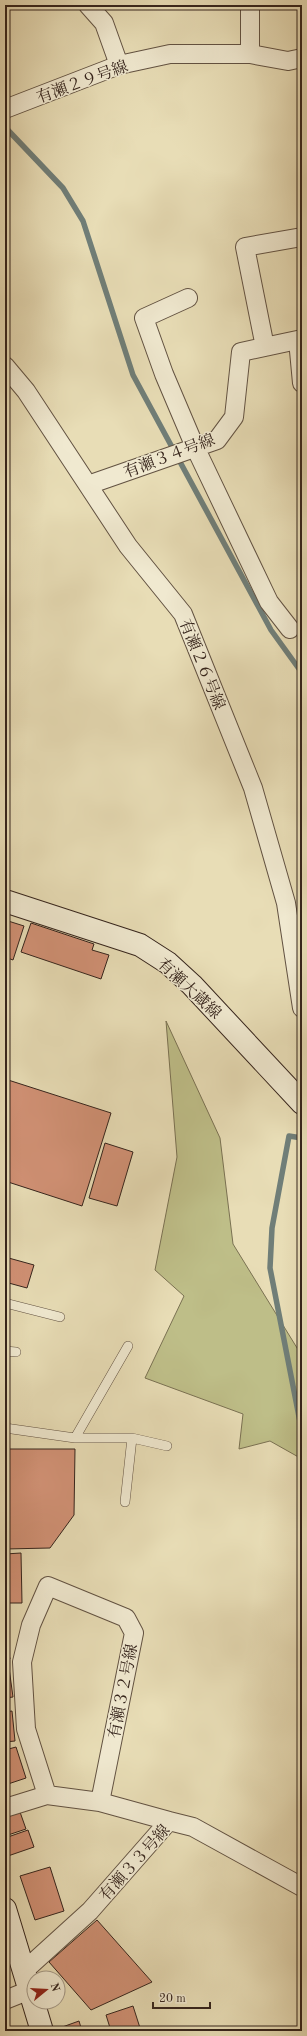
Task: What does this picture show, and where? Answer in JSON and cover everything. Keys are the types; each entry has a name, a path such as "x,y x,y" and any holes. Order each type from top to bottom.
{"main road":[{"name":"有瀬大蔵線","path":"5,901 140,945 168,963 192,984 302,1103"},
{"path":"5,1909 26,1974"},
{"path":"36,2010 42,2031"}],"street":[{"path":"88,5 104,23 119,65"},
{"path":"250,5 250,54"},
{"name":"有瀬２９号線","path":"5,109 119,65 170,54 250,54 288,61 302,58"},
{"path":"265,347 245,248 302,237"},
{"path":"188,298 144,318 192,449 269,602 290,629"},
{"path":"300,339 302,383"},
{"name":"有瀬３４号線","path":"88,485 217,440 234,416 241,352 300,339"},
{"name":"有瀬２６号線","path":"5,366 26,391 128,546 183,614 253,788 263,817 286,903 302,1008"},
{"name":"有瀬３２号線","path":"47,1795 26,1729 22,1662 31,1625 48,1586 126,1618 134,1633 100,1802"},
{"path":"5,1808 47,1795 100,1802 169,1821"},
{"name":"有瀬３３号線","path":"37,1970 169,1821 193,1827 302,1887"},
{"path":"5,2000 26,1982"}],"lane":[{"path":"5,1302 60,1317"},
{"path":"75,1438 128,1346"},
{"path":"5,1351 16,1352"},
{"path":"5,1428 75,1438 132,1438 168,1446"},
{"path":"125,1502 132,1438"}],"green space":[{"path":"166,1021 220,1138 233,1244 302,1356 302,1459 270,1441 239,1449 243,1414 145,1378 184,1296 155,1270 177,1157"}],"building":[{"path":"5,920 24,926 13,960 5,957"},
{"path":"31,923 94,944 92,950 109,955 101,979 21,952"},
{"path":"5,1079 111,1113 82,1206 5,1181"},
{"path":"105,1143 133,1152 117,1206 89,1198"},
{"path":"5,1257 34,1265 27,1288 5,1282"},
{"path":"5,1449 75,1449 74,1515 50,1548 5,1549"},
{"path":"21,1553 22,1603 5,1603 5,1554"},
{"path":"5,1637 10,1659 5,1660"},
{"path":"9,1668 13,1697 5,1698 5,1669"},
{"path":"12,1711 15,1741 5,1742 5,1712"},
{"path":"16,1747 26,1778 5,1785 5,1750"},
{"path":"20,1812 26,1829 5,1836 5,1817"},
{"path":"28,1830 34,1847 5,1857 5,1838"},
{"path":"50,1867 64,1911 35,1920 20,1876"},
{"path":"97,1920 152,1982 91,2010 66,1981 66,1970 56,1970 49,1962"},
{"path":"133,2006 141,2031 111,2031 106,2015"},
{"path":"79,2021 82,2031 54,2030"}],"waterway":[{"path":"5,127 63,188 83,221 133,375 271,630 302,673"},
{"path":"302,1138 289,1136 272,1228 270,1268 302,1432"}]}
